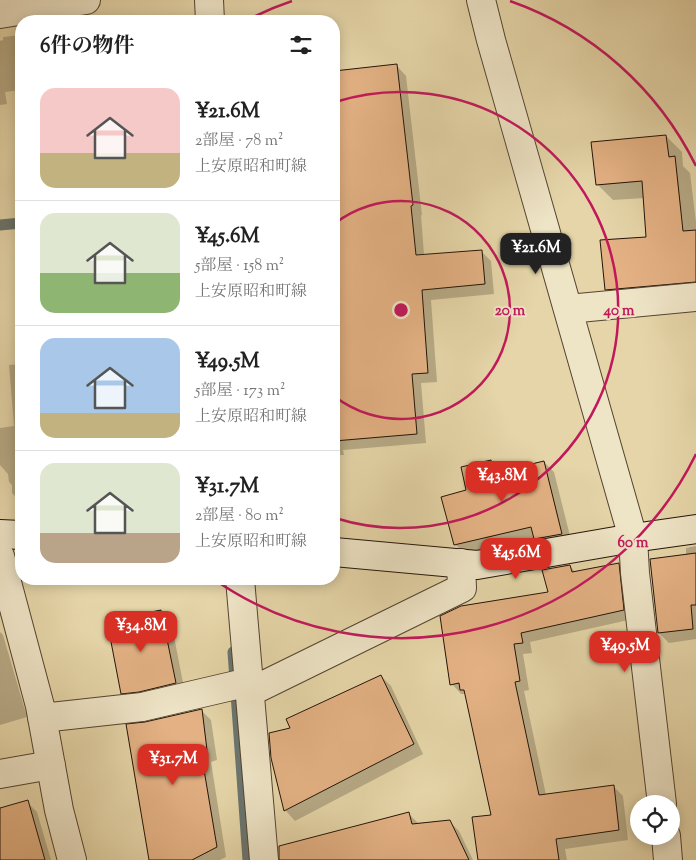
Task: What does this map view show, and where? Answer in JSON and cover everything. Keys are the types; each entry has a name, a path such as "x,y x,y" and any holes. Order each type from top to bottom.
{"street":[{"path":"0,14 86,0"},
{"path":"209,0 210,15"},
{"path":"481,0 633,538 635,573 661,795"},
{"path":"568,310 696,297"},
{"path":"340,553 477,565 696,529"},
{"path":"0,534 15,535"},
{"path":"0,556 42,718 59,810 72,860"},
{"path":"42,718 142,707 249,687 462,588 461,563"},
{"path":"240,585 264,860"},
{"path":"0,774 51,765"},
{"path":"667,845 668,860"}],"building":[{"path":"397,64 413,205 411,206 416,255 482,250 485,284 422,290 428,373 412,374 417,434 340,440 340,70"},
{"path":"666,135 669,157 675,156 683,231 696,230 696,282 605,290 600,240 646,237 642,181 596,185 591,142"},
{"path":"491,460 494,473 544,461 562,534 534,539 531,527 454,545 441,497 466,490 461,467"},
{"path":"696,553 696,605 691,605 693,629 658,633 650,559"},
{"path":"619,563 624,610 521,633 523,643 514,644 520,681 515,682 539,795 614,785 619,830 556,839 559,860 478,860 472,817 491,815 464,690 460,690 459,683 450,685 440,616 461,606 548,592 542,570 570,565 572,572"},
{"path":"161,610 176,683 139,692 121,694 107,621"},
{"path":"381,675 414,744 284,811 271,758 269,733 290,728 286,719"},
{"path":"202,709 207,750 201,752 217,847 192,860 149,860 126,724 145,722"},
{"path":"28,800 45,860 0,860 0,808"},
{"path":"409,812 412,824 450,820 469,860 279,860 279,846"}],"waterway":[{"path":"0,225 15,224"},
{"path":"233,652 248,860"}]}
